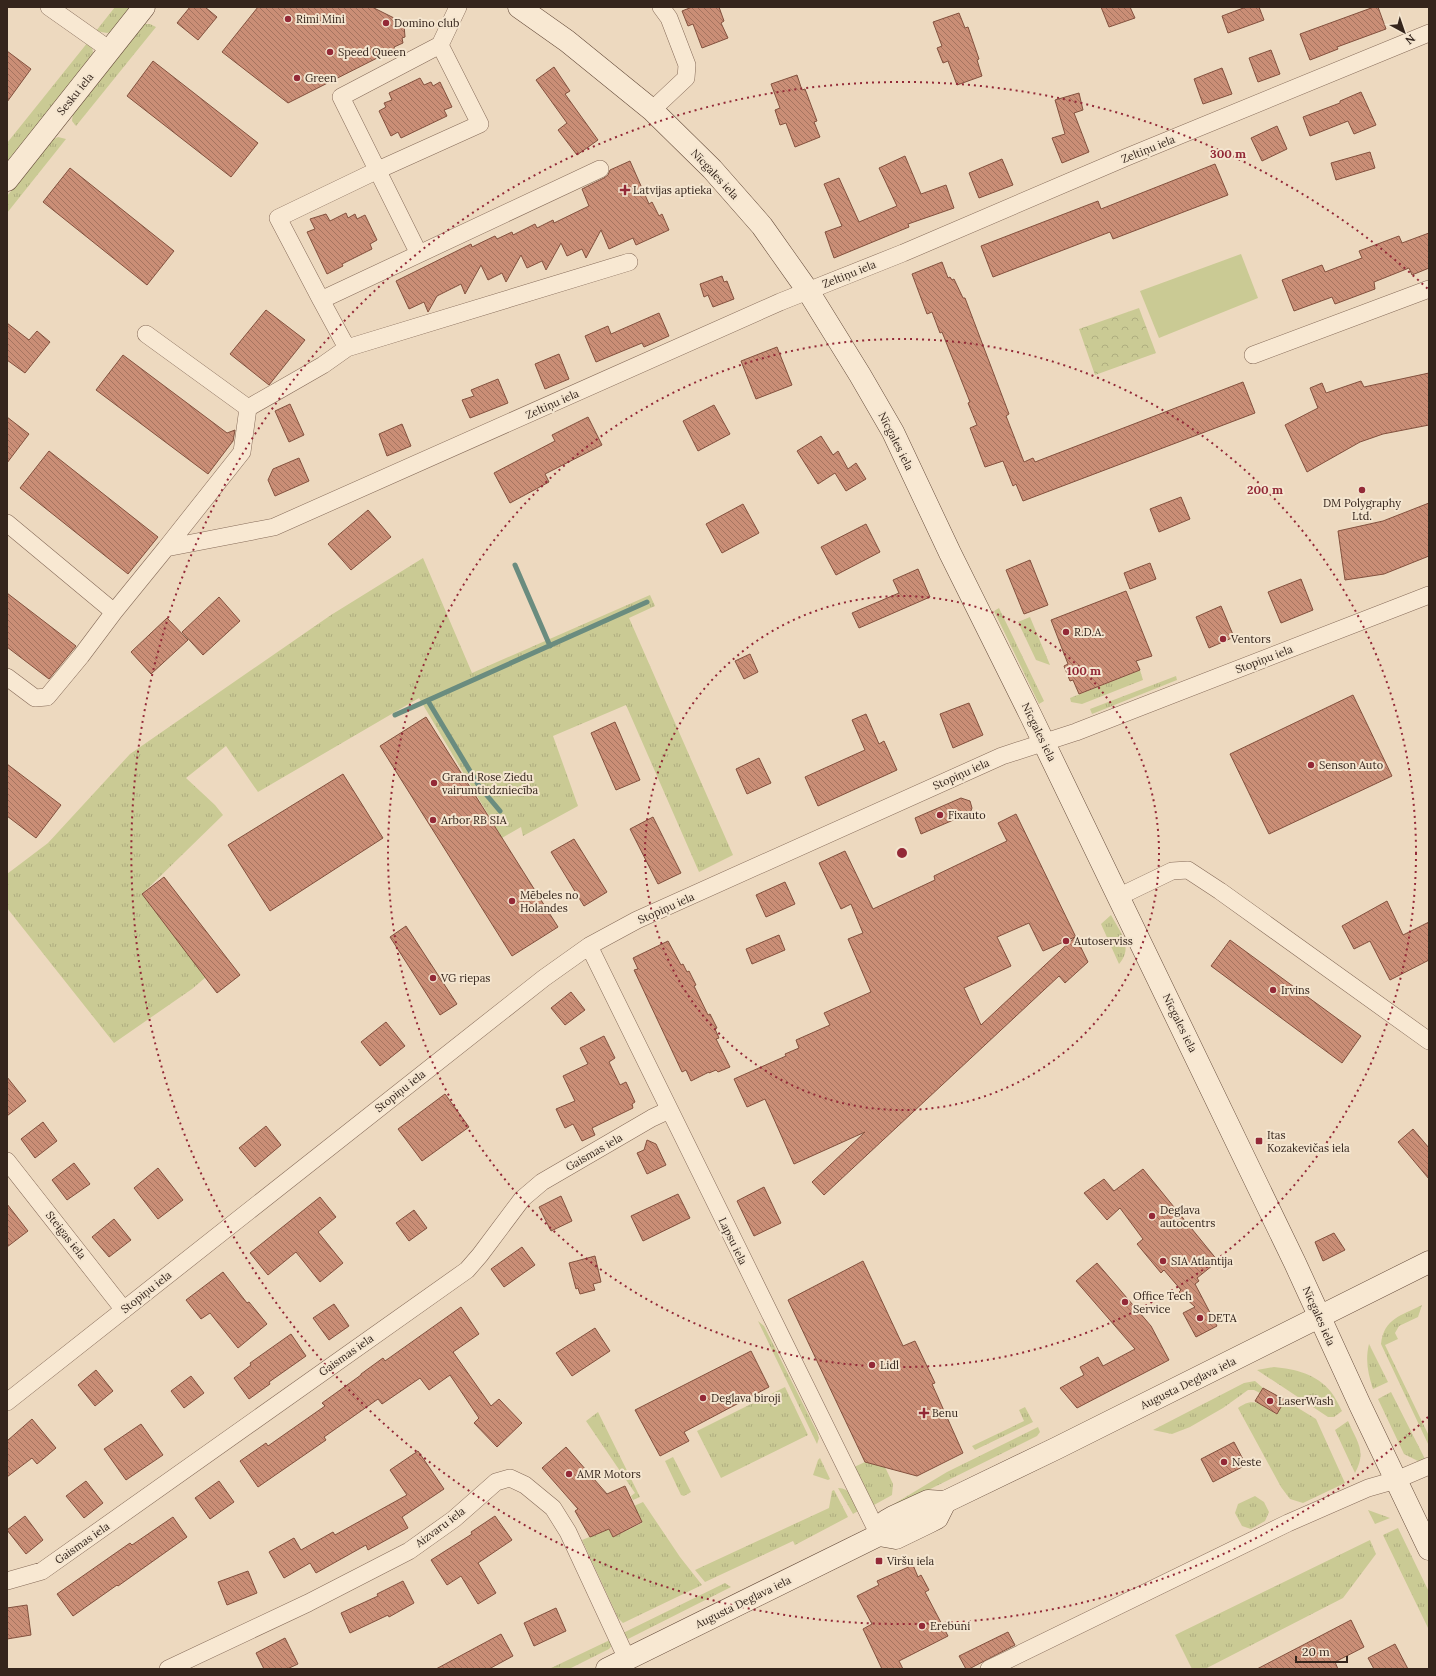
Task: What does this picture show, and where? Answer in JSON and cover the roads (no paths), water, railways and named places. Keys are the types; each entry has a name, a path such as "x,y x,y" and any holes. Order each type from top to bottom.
{"street":[{"path":"49,7 110,50"},
{"name":"Sesku iela","path":"7,180 144,7"},
{"path":"419,254 341,97 440,45 458,7"},
{"name":"Nīcgales iela","path":"519,7 567,41 652,110 712,169 762,226 808,291 860,375 893,432 950,553 1044,743 1290,1252 1429,1549"},
{"path":"652,110 686,78 687,65 669,18 661,7"},
{"name":"Zeltiņu iela","path":"166,548 274,527 780,302 896,256 1127,157 1429,33"},
{"path":"347,348 278,218 378,170 480,124 440,45"},
{"path":"321,300 600,169"},
{"path":"248,408 323,365 347,348 629,262"},
{"path":"1253,355 1429,289"},
{"path":"146,334 248,408"},
{"path":"7,677 35,698 47,697 242,452 248,408"},
{"path":"7,523 114,612"},
{"name":"Stopiņu iela","path":"7,1402 544,978 589,946 637,920 1002,756 1044,743 1429,595"},
{"path":"1118,897 1172,871 1188,870 1220,890 1429,1041"},
{"name":"Lapsu iela","path":"589,946 878,1536"},
{"name":"Gaismas iela","path":"7,1581 42,1571 467,1270 522,1199 542,1182 652,1118 669,1110"},
{"name":"Steigas iela","path":"7,1161 124,1310"},
{"name":"Augusta Deglava iela","path":"607,1669 878,1536 886,1521 893,1517 928,1501 945,1502 1429,1262"},
{"path":"989,1669 1288,1523 1368,1488 1396,1480 1429,1466"},
{"name":"Aizvaru iela","path":"168,1669 308,1603 408,1551 454,1519 496,1482 510,1478 525,1485 553,1508 568,1532 627,1659"}],"waterway":[{"path":"515,565 550,646"},
{"path":"395,715 647,602"},
{"path":"428,701 479,786 500,811"}],"place":[{"name":"Rimi Mini","path":"288,19"},
{"name":"Domino club","path":"386,23"},
{"name":"Speed Queen","path":"330,52"},
{"name":"Green","path":"297,78"},
{"name":"Latvijas aptieka","path":"625,190"},
{"name":"DM Polygraphy Ltd.","path":"1362,490"},
{"name":"R.D.A.","path":"1066,632"},
{"name":"Ventors","path":"1223,639"},
{"name":"Senson Auto","path":"1311,765"},
{"name":"Grand Rose Ziedu vairumtirdzniecība","path":"434,783"},
{"name":"Fixauto","path":"940,815"},
{"name":"Arbor RB SIA","path":"433,820"},
{"name":"Mēbeles no Holandes","path":"512,901"},
{"name":"Autoserviss","path":"1066,941"},
{"name":"VG riepas","path":"433,978"},
{"name":"Irvins","path":"1273,990"},
{"name":"Itas Kozakevičas iela","path":"1259,1141"},
{"name":"Deglava autocentrs","path":"1152,1216"},
{"name":"SIA Atlantija","path":"1163,1261"},
{"name":"Office Tech Service","path":"1125,1302"},
{"name":"DETA","path":"1200,1318"},
{"name":"Lidl","path":"872,1365"},
{"name":"Deglava biroji","path":"703,1398"},
{"name":"LaserWash","path":"1270,1401"},
{"name":"Benu","path":"924,1413"},
{"name":"Neste","path":"1224,1462"},
{"name":"AMR Motors","path":"569,1474"},
{"name":"Viršu iela","path":"879,1561"},
{"name":"Erebuni","path":"922,1626"}]}
